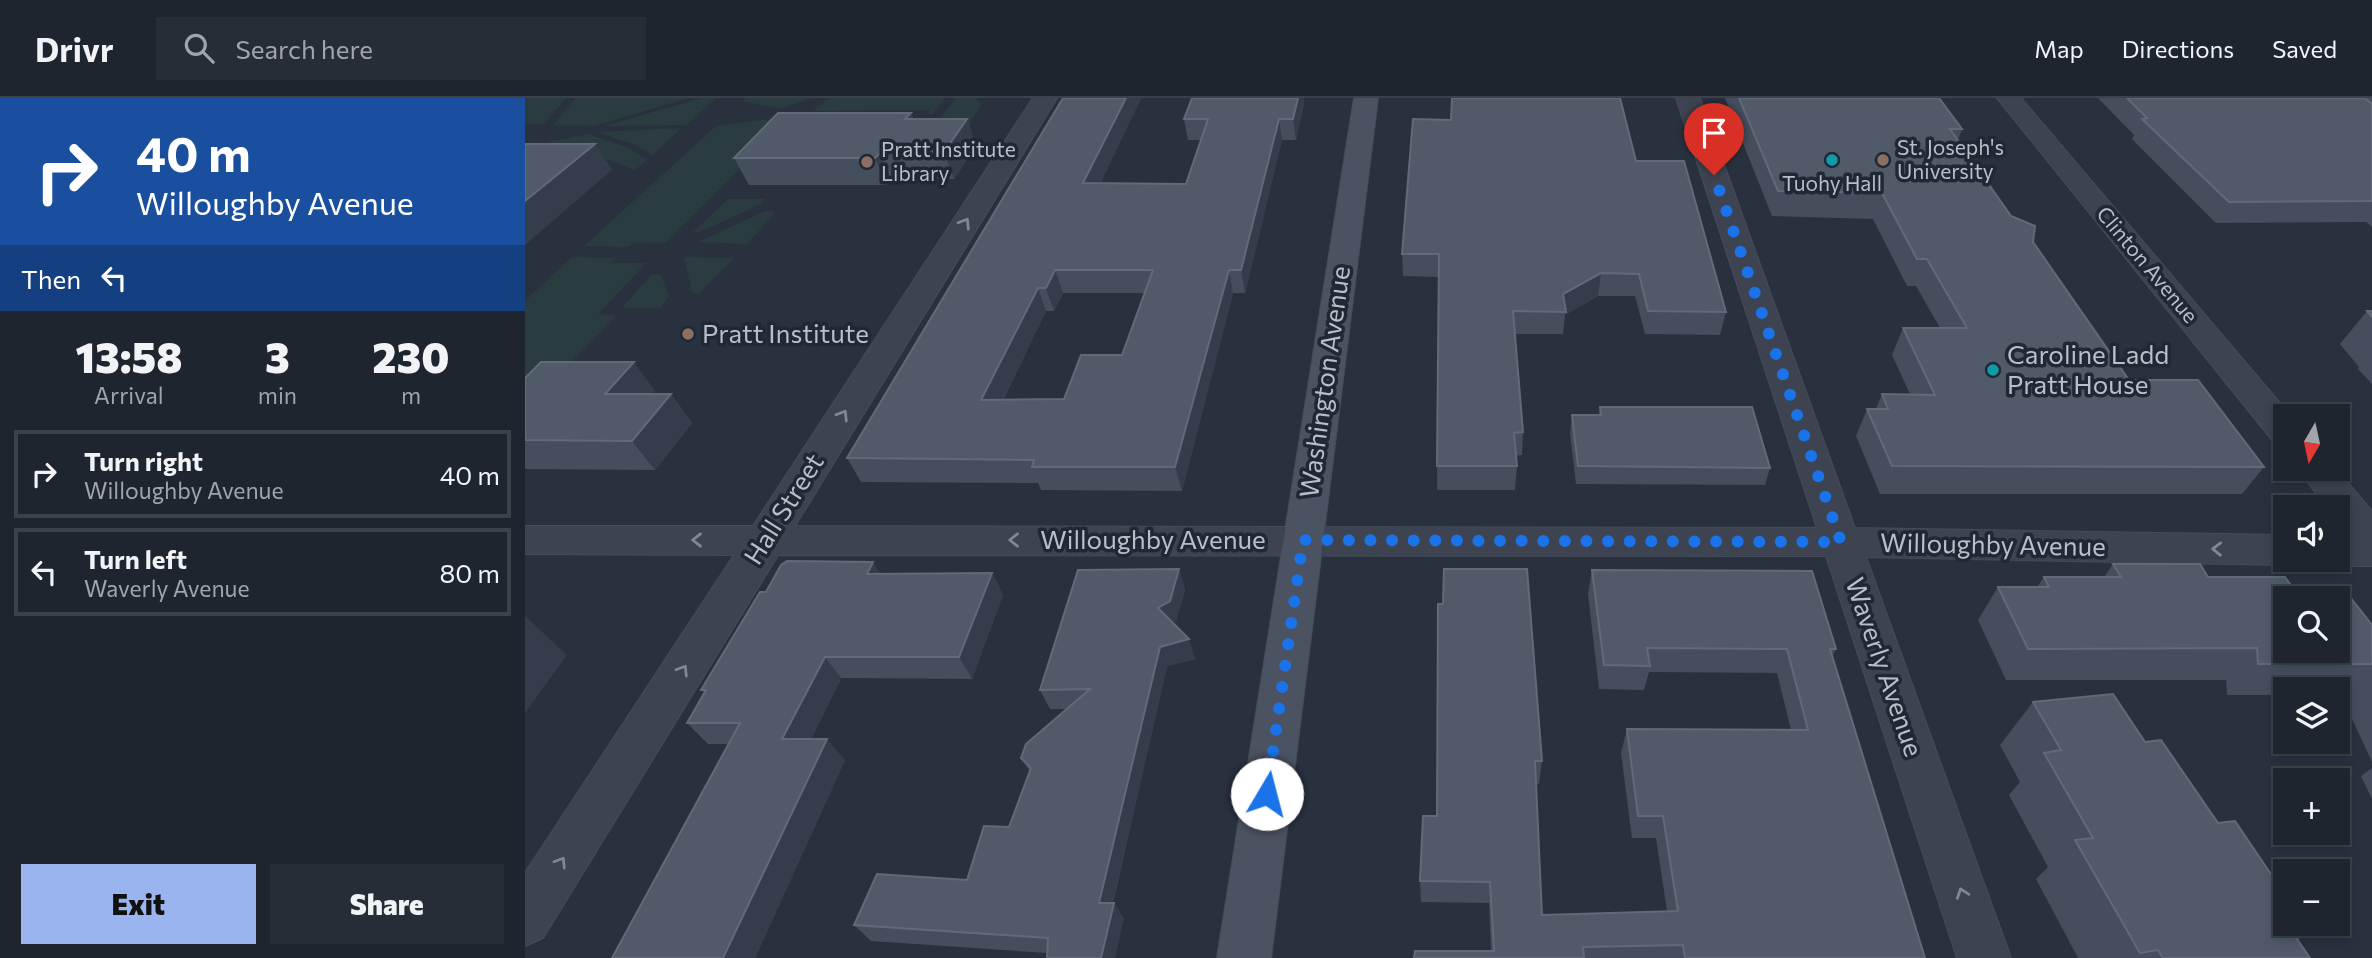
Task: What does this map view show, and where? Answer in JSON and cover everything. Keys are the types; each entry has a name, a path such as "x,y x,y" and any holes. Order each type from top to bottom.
{"main road":[{"name":"Washington Avenue","path":"1244,958 1366,98"}],"street":[{"name":"Hall Street","path":"525,920 1045,98"},
{"name":"Waverly Avenue","path":"1688,98 1984,958"},
{"name":"Clinton Avenue","path":"2009,98 2273,418"},
{"path":"2326,481 2372,537"},
{"name":"Willoughby Avenue","path":"525,540 1841,542 2273,550"},
{"path":"2350,551 2372,551"}],"shaded area":[{"path":"525,98 566,98 544,124 525,124"},
{"path":"576,98 689,98 594,126 553,125"},
{"path":"701,98 716,98 686,125 605,126"},
{"path":"745,98 812,98 780,109 743,101"},
{"path":"829,98 945,98 933,114 928,114 930,110 813,111"},
{"path":"956,98 976,98 981,104 965,132 930,133"},
{"path":"793,116 665,243 634,242 629,247 584,246 716,126"},
{"path":"682,128 652,155 635,145 597,132"},
{"path":"588,134 627,147 647,160 635,170 612,161 535,145"},
{"path":"728,199 765,199 759,205 700,232 693,232"},
{"path":"765,211 773,211 773,215 747,244 698,242"},
{"path":"572,257 617,258 611,263 646,263 598,314 617,315 525,410 525,301"},
{"path":"684,257 734,258 699,294 692,293"},
{"path":"652,274 661,275 669,297 660,308 622,308"}],"building":[{"path":"1063,98 1126,98 1083,183 1186,184 1208,119 1184,119 1192,98 1298,98 1293,119 1279,119 1241,270 1229,270 1175,467 1032,467 1034,460 847,458","holes":["1055,270 1153,270 1122,355 1081,355 1064,399 981,400 1038,288 1046,288"]},
{"path":"1452,98 1620,98 1636,161 1684,161 1726,312 1648,311 1639,274 1601,273 1563,294 1566,312 1513,311 1523,432 1514,433 1517,466 1437,466 1439,254 1402,254 1413,119 1451,120"},
{"path":"1739,98 1939,98 1962,129 1950,129 2011,216 2035,226 2033,242 2129,380 2198,380 2264,467 1892,466 1867,409 1888,409 1882,394 1935,395 1903,328 1967,328 1927,259 1917,259 1882,193 1778,191"},
{"path":"2127,98 2365,98 2372,104 2372,201 2229,202 2142,119 2147,118"},
{"path":"778,113 911,113 905,119 967,119 944,152 880,153 875,158 734,158"},
{"path":"525,144 595,144 525,201"},
{"path":"541,362 634,362 605,394 671,394 632,441 525,440 525,378"},
{"path":"1600,407 1752,407 1770,468 1578,466 1572,415 1601,415"},
{"path":"787,561 873,562 867,574 992,573 959,657 825,657 782,739 827,739 723,958 612,958 740,723 687,723 706,690 701,690 760,592 766,592 781,565"},
{"path":"2113,564 2200,564 2208,577 2285,577 2292,586 2273,586 2273,663 2350,663 2350,597 2372,625 2372,664 2258,664 2257,648 2028,649 1998,587 2049,587 2044,577 2121,577"},
{"path":"1179,569 1170,601 1158,608 1189,639 1160,647 1099,903 1114,903 1101,958 1047,958 1048,938 854,925 877,874 967,880 984,826 1009,827 1031,768 1021,758 1026,744 1090,689 1040,690 1078,570"},
{"path":"1444,569 1527,569 1542,761 1535,761 1542,915 1678,911 1663,816 1638,816 1627,729 1808,730 1787,649 1647,648 1650,666 1604,665 1592,570 1812,571 1836,649 1830,649 1925,958 1685,958 1683,945 1583,947 1584,958 1414,958 1415,951 1494,951 1490,882 1420,881 1423,816 1437,816 1438,604 1443,604"},
{"path":"2113,694 2145,742 2161,740 2218,823 2235,821 2273,877 2273,936 2295,936 2310,958 2163,958 2158,950 2140,953 2075,840 2093,838 2044,753 2061,750 2033,702"}],"place":[{"name":"Tuohy Hall","path":"1832,160"},
{"name":"St. Joseph's University","path":"1883,160"},
{"name":"Pratt Institute Library","path":"867,162"},
{"name":"Pratt Institute","path":"688,334"},
{"name":"Caroline Ladd Pratt House","path":"1993,370"}],"route":[{"path":"1267,794 1303,540 1841,542 1714,175"}]}
